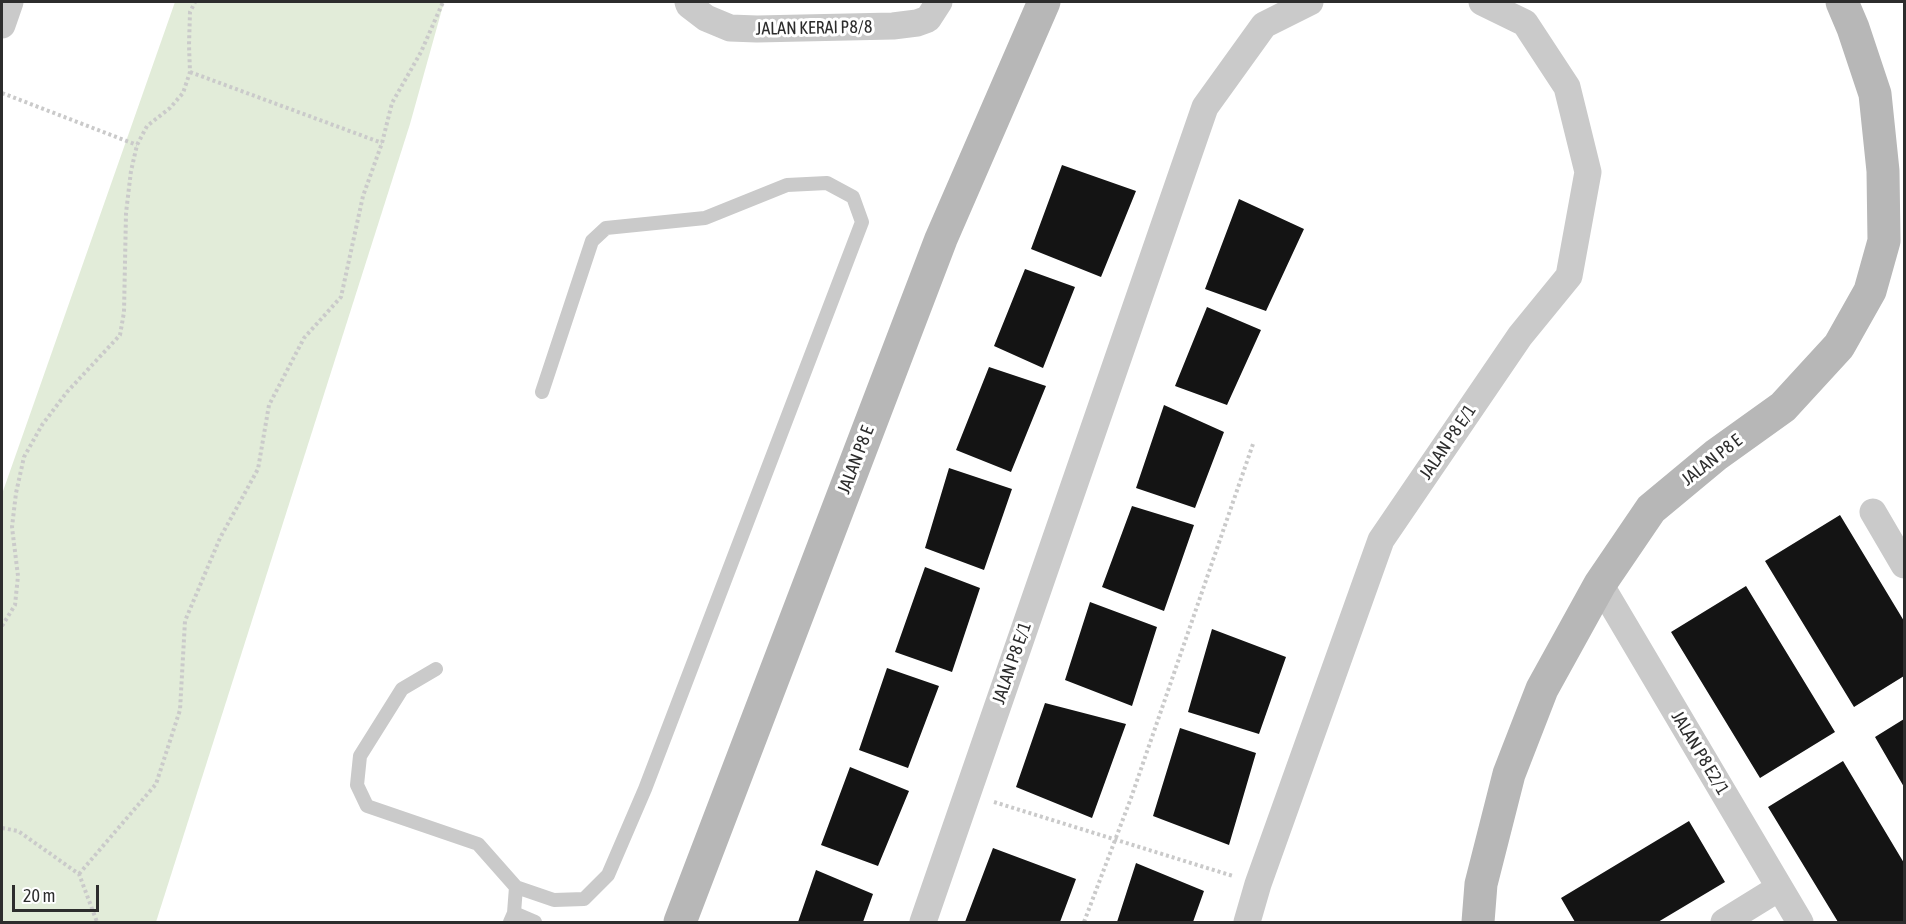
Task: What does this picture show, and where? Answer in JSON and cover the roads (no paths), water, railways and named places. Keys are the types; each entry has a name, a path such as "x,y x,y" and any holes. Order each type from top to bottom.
{"street":[{"path":"2,25 10,2"},
{"name":"JALAN KERAI P8/8","path":"688,2 706,18 730,28 758,29 893,26 917,23 928,19 939,2"},
{"name":"JALAN P8 E","path":"680,922 941,239 1044,2"},
{"name":"JALAN P8 E/1","path":"923,922 1204,107 1264,25 1310,2"},
{"name":"JALAN P8 E/1","path":"1247,922 1258,884 1381,540 1520,336 1569,276 1588,172 1567,87 1526,23 1482,2"},
{"name":"JALAN P8 E","path":"1478,922 1481,884 1509,774 1542,689 1600,584 1651,509 1716,455 1783,407 1839,346 1870,291 1884,241 1883,171 1875,94 1842,2"},
{"path":"1873,512 1905,565"},
{"name":"JALAN P8 E2/1","path":"1600,584 1800,922"},
{"path":"1724,922 1779,888"}],"lane":[{"path":"436,669 402,689 360,756 357,785 366,806 478,844 516,887 554,900 584,899 608,875 645,789 862,222 854,197 827,183 787,184 705,218 606,228 592,242 542,392"},
{"path":"516,887 512,918 535,922"}]}
